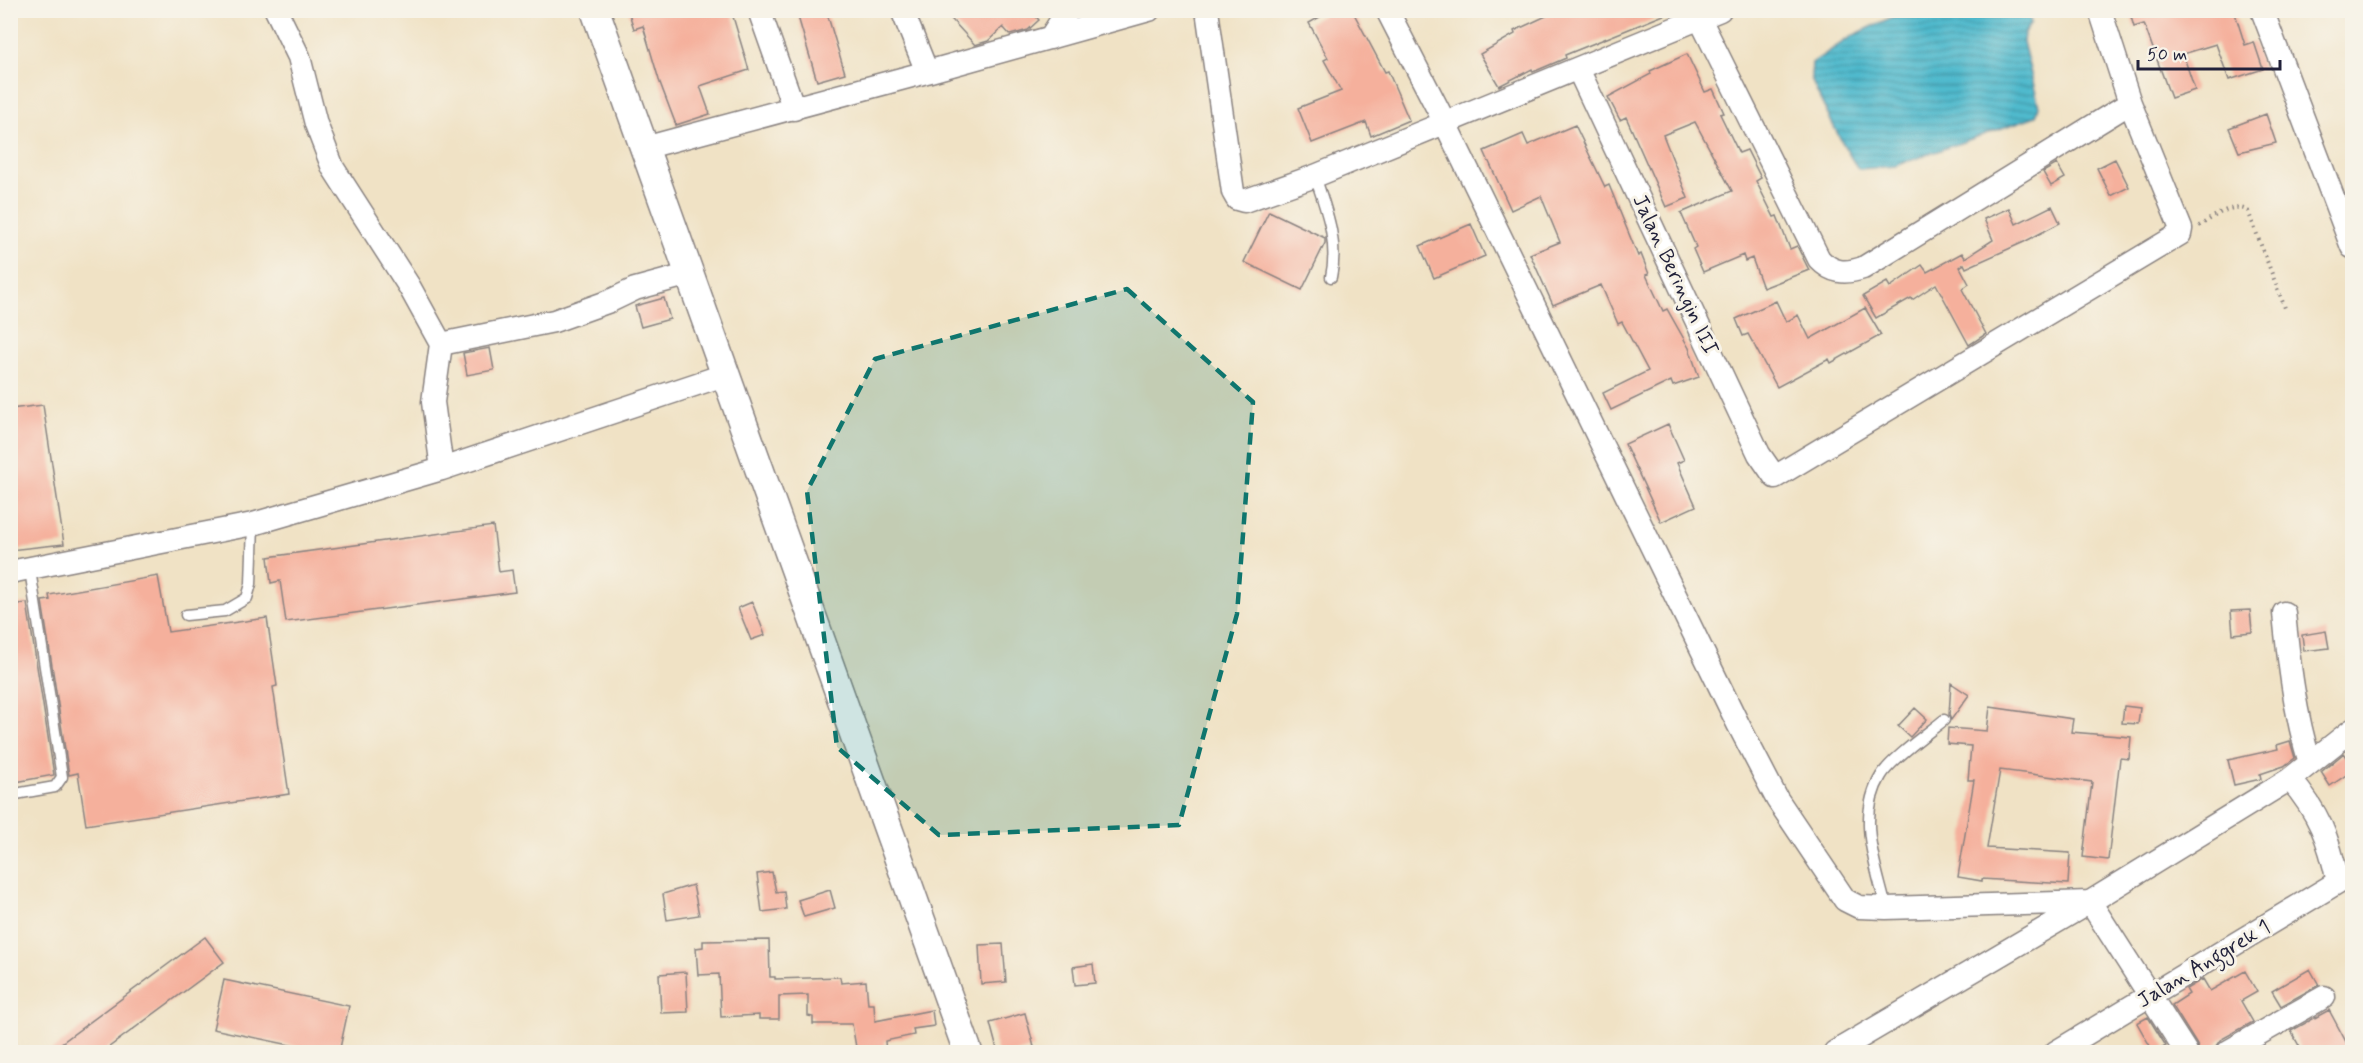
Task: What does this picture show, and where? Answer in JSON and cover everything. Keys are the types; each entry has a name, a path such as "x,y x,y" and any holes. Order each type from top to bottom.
{"street":[{"path":"276,10 298,57 316,124 333,168 409,286 441,344 433,402 442,469"},
{"path":"595,10 968,1053"},
{"path":"759,10 794,109"},
{"path":"902,10 927,72"},
{"path":"1050,38 1068,10"},
{"path":"644,148 794,109 1149,10"},
{"path":"1206,10 1233,192 1238,200 1244,201 1315,176 1710,15 1819,259 1836,271 1850,272 1863,268 2130,103"},
{"path":"1387,10 1445,123 1777,798 1845,900 1859,907 2094,910"},
{"path":"2100,10 2130,103 2181,229"},
{"path":"2262,10 2352,247"},
{"name":"Jalan Beringin III","path":"1579,70 1759,454 1775,477 2151,252 2180,234 2181,229"},
{"path":"441,344 554,321 610,301 635,289 690,274"},
{"path":"20,571 253,524 442,469 727,374"},
{"path":"2284,613 2293,694 2310,763"},
{"path":"1834,1053 2094,910 2290,779 2352,730"},
{"path":"2290,779 2307,798 2330,841 2345,879"},
{"name":"Jalan Anggrek 1","path":"2056,1053 2345,879"},
{"path":"2094,910 2186,1053"},
{"path":"2227,1053 2324,997"}],"lane":[{"path":"1315,176 1333,234 1334,264 1331,277"},
{"path":"186,615 225,610 247,598 251,584 253,524"},
{"path":"10,795 55,786 62,777 20,571"},
{"path":"1886,908 1870,841 1868,806 1881,775 1944,720"}],"path":[{"path":"2181,229 2193,229 2232,207 2241,207 2248,211 2285,309"}],"highlighted area":[{"path":"1127,289 1253,402 1237,614 1179,825 939,835 837,747 807,491 875,359"}],"water":[{"path":"1905,11 2027,11 2031,23 2024,33 2023,42 2039,106 2036,116 1895,166 1859,169 1818,95 1811,77 1812,63 1852,36"}],"building":[{"path":"628,10 731,10 749,70 700,86 710,114 676,125 659,80 643,26 634,29"},
{"path":"796,10 826,10 845,73 817,81"},
{"path":"943,10 1030,10 1039,20 1028,30 1010,35 1003,27 988,41 975,45"},
{"path":"1332,10 1352,10 1385,72 1388,71 1409,120 1371,136 1366,122 1312,143 1298,108 1341,91 1324,60 1328,58 1309,23"},
{"path":"1559,10 1676,10 1565,55 1566,58 1533,72 1532,69 1499,86 1480,54 1515,34 1514,31"},
{"path":"2129,10 2234,10 2245,45 2254,42 2263,69 2229,80 2216,44 2183,54 2195,90 2171,98 2144,24 2134,27"},
{"path":"1687,54 1705,92 1713,89 1724,113 1720,114 1739,153 1747,150 1761,178 1756,181 1774,217 1777,216 1790,249 1797,246 1809,270 1763,288 1752,258 1745,261 1743,255 1703,272 1693,249 1696,247 1681,213 1732,191 1695,122 1663,135 1688,198 1666,207 1626,117 1620,120 1608,97 1651,74 1650,71"},
{"path":"2266,114 2276,143 2239,152 2229,128"},
{"path":"1575,125 1605,187 1609,185 1638,256 1641,254 1649,274 1646,275 1663,311 1667,309 1689,348 1699,377 1673,386 1671,381 1611,410 1603,393 1648,371 1622,322 1618,324 1601,285 1553,305 1530,254 1560,242 1541,196 1511,210 1484,151 1523,134 1528,145"},
{"path":"2115,159 2129,187 2111,196 2097,168"},
{"path":"2057,164 2065,178 2051,186 2043,172"},
{"path":"2052,206 2060,223 1966,268 1964,264 1960,267 1969,284 1962,289 1986,334 1969,345 1936,284 1912,300 1911,298 1876,318 1863,296 1887,282 1890,287 1922,265 1927,272 1962,253 1965,258 1993,240 1984,219 2009,208 2016,224"},
{"path":"1269,211 1325,238 1325,243 1302,290 1244,262"},
{"path":"1471,224 1485,256 1434,278 1420,246"},
{"path":"664,298 670,319 641,327 635,306"},
{"path":"1776,301 1786,322 1798,315 1810,339 1865,308 1881,335 1831,363 1829,359 1777,387 1748,334 1743,336 1736,319"},
{"path":"490,348 494,370 467,375 463,353"},
{"path":"43,405 64,544 10,550 10,409"},
{"path":"1668,424 1684,460 1677,463 1696,506 1661,522 1625,444"},
{"path":"493,526 499,572 512,570 515,592 286,622 280,581 271,583 268,557"},
{"path":"158,576 168,632 267,618 277,686 273,687 289,794 86,825 78,773 69,775 42,601 50,600 49,595"},
{"path":"752,602 765,635 751,640 738,608"},
{"path":"27,603 54,775 10,783 10,605"},
{"path":"2250,610 2252,632 2233,634 2231,611"},
{"path":"2326,631 2329,648 2304,651 2302,635"},
{"path":"1951,683 1969,695 1951,720 1949,715"},
{"path":"2124,706 2140,708 2138,724 2122,723"},
{"path":"1990,707 2073,719 2071,732 2131,737 2129,759 2120,758 2108,860 2083,857 2092,782 2000,770 1987,848 2070,853 2068,884 1982,879 1982,881 1958,877 1974,780 1968,780 1971,746 1947,744 1948,728 1987,731"},
{"path":"1915,708 1927,719 1910,737 1898,726"},
{"path":"2290,741 2295,758 2284,766 2260,774 2261,779 2234,785 2228,760 2278,749 2277,745"},
{"path":"2344,753 2352,764 2352,771 2330,786 2321,772"},
{"path":"772,872 776,892 784,891 786,909 762,912 757,874"},
{"path":"693,885 699,915 667,920 663,894"},
{"path":"830,890 835,908 804,917 798,900"},
{"path":"205,937 224,962 101,1053 48,1053"},
{"path":"769,940 770,977 775,977 775,979 840,977 841,983 866,981 868,1004 874,1004 875,1021 932,1010 934,1026 913,1029 914,1035 885,1041 886,1053 857,1053 852,1024 813,1024 813,1017 808,1016 808,995 779,996 779,1019 759,1019 759,1015 721,1017 719,974 698,975 696,948 703,947 703,941"},
{"path":"1003,944 1006,982 981,984 979,945"},
{"path":"1093,964 1095,983 1075,985 1073,967"},
{"path":"2310,969 2319,985 2281,1006 2272,991"},
{"path":"2245,971 2257,992 2241,1001 2253,1022 2220,1040 2214,1049 2199,1053 2197,1045 2172,1005 2189,994 2186,989 2203,979 2210,991"},
{"path":"686,972 688,1012 661,1013 659,974"},
{"path":"224,980 349,1006 339,1053 328,1053 213,1029"},
{"path":"2329,1010 2352,1053 2303,1053 2291,1031"},
{"path":"1025,1013 1034,1047 1014,1053 998,1053 990,1023"},
{"path":"2148,1017 2166,1046 2154,1053 2137,1023"}]}
